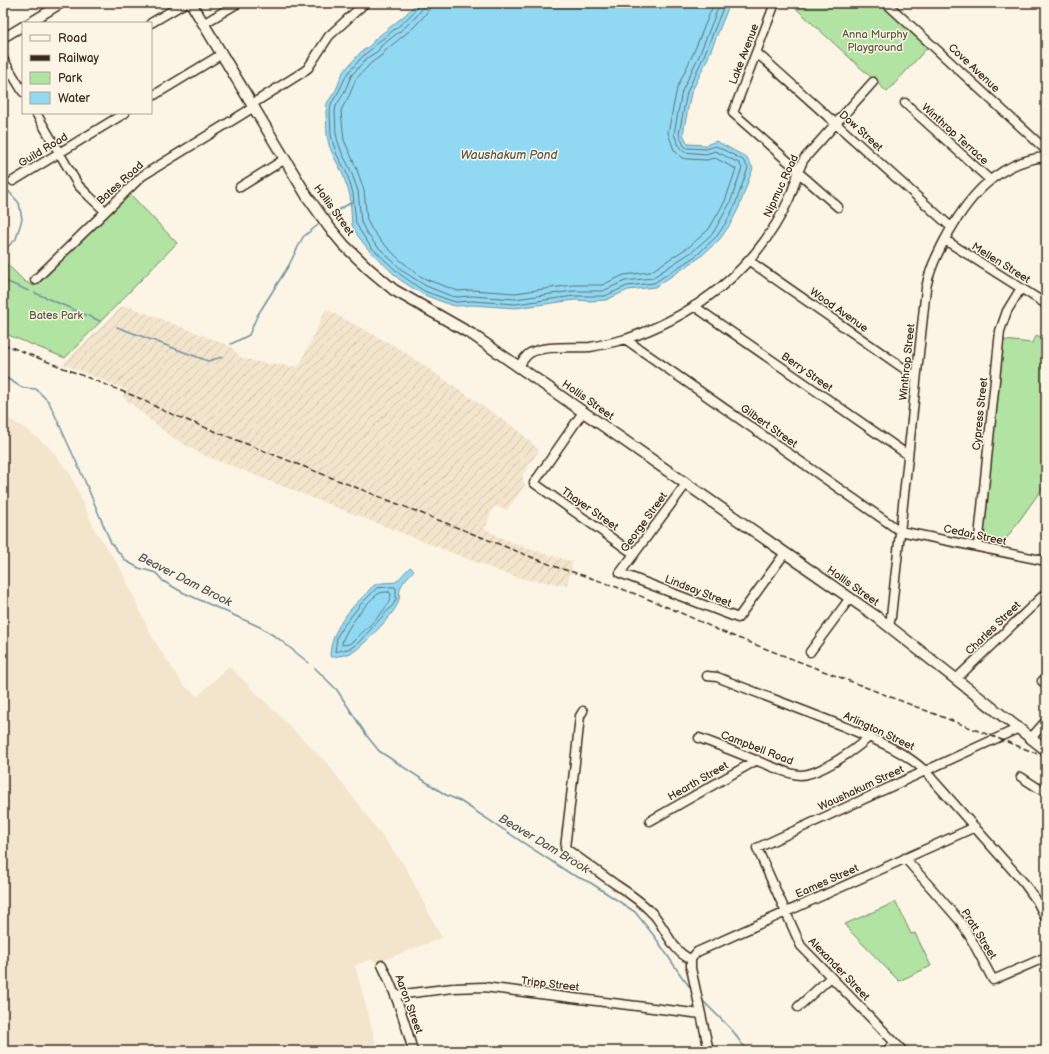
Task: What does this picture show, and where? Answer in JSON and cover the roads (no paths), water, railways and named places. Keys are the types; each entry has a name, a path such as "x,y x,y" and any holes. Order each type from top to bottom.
{"main road":[{"name":"Hollis Street","path":"191,3 307,196 344,245 369,269 394,290 467,332 850,598 889,626 1046,750"}],"street":[{"path":"30,22 62,3"},
{"path":"152,22 185,3"},
{"path":"203,24 238,3"},
{"name":"Bates Road","path":"35,280 142,176 253,106 308,68 329,36 365,3"},
{"name":"Lake Avenue","path":"775,3 733,113 799,171"},
{"name":"Cove Avenue","path":"886,3 1046,150"},
{"path":"3,38 22,27"},
{"name":"Dow Street","path":"756,53 951,227"},
{"path":"152,96 222,54"},
{"path":"3,59 22,90"},
{"name":"Nipmuc Road","path":"518,367 531,353 542,349 591,346 625,339 659,326 694,306 716,291 748,260 765,240 778,221 792,192 804,159 873,82"},
{"name":"Winthrop Terrace","path":"905,103 990,180"},
{"path":"37,114 78,185 105,211"},
{"name":"Guild Road","path":"13,181 123,114"},
{"name":"Winthrop Street","path":"889,626 926,283 934,261 951,227 968,202 990,180 1007,168 1031,159 1046,157"},
{"path":"240,187 285,159"},
{"path":"799,171 838,207"},
{"name":"Mellen Street","path":"945,240 1046,304"},
{"name":"Wood Avenue","path":"748,260 916,377"},
{"name":"Cypress Street","path":"978,547 1000,331 1007,310 1021,288"},
{"name":"Berry Street","path":"694,306 908,455"},
{"name":"Gilbert Street","path":"625,339 900,531"},
{"name":"Thayer Street","path":"583,412 534,483 634,554"},
{"name":"George Street","path":"620,573 686,484"},
{"name":"Cedar Street","path":"900,531 1046,561"},
{"name":"Lindsay Street","path":"620,573 738,618 785,553"},
{"name":"Charles Street","path":"956,679 1046,593"},
{"path":"810,652 850,598"},
{"name":"Arlington Street","path":"707,676 717,677 869,737 915,760 975,827 1030,892 1046,920"},
{"path":"582,711 580,716 565,848 642,904 654,915 678,951 686,958 691,959 690,963 709,1051"},
{"path":"1032,738 1046,722"},
{"name":"Waushakum Street","path":"757,848 1019,728"},
{"name":"Campbell Road","path":"699,738 779,770 799,775 808,774 825,767 869,737"},
{"name":"Hearth Street","path":"650,821 757,760"},
{"path":"1021,777 1038,788 1046,791"},
{"name":"Eames Street","path":"691,959 698,952 975,827"},
{"name":"Alexander Street","path":"757,848 801,946 903,1051"},
{"name":"Pratt Street","path":"905,858 960,921 993,980 1046,957"},
{"name":"Aaron Street","path":"382,965 396,995 413,1051"},
{"path":"798,1007 831,977"},
{"name":"Tripp Street","path":"396,995 453,988 484,987 701,1014"},
{"path":"886,1051 895,1043"}],"water":[{"name":"Waushakum Pond","path":"417,3 730,3 707,60 691,93 683,134 688,144 706,145 716,141 746,157 753,168 739,207 731,223 720,239 699,258 655,287 628,290 606,300 575,300 516,308 472,305 456,306 422,294 399,279 368,249 352,225 350,195 342,172 329,145 326,112 327,103 336,90 343,72 361,52 404,16"},
{"path":"410,567 414,570 402,585 398,603 384,623 353,652 340,656 330,656 331,647 337,630 353,607 374,586 380,583 396,582"}],"waterway":[{"path":"3,185 19,203 22,219 16,239 3,251"},
{"path":"330,215 352,202"},
{"path":"231,344 249,335 257,316 289,265 303,237 318,225"},
{"path":"3,280 29,291"},
{"path":"35,293 100,321"},
{"path":"117,327 208,361 222,357"},
{"name":"Beaver Dam Brook","path":"3,376 23,388 36,389 49,402 111,543 126,561 139,568 156,573 163,581 182,592 260,627 279,639 309,663"},
{"name":"Beaver Dam Brook","path":"315,668 337,690 367,736 379,751 446,795 460,801 571,874 591,883 635,912 655,937 693,991"},
{"name":"Beaver Dam Brook","path":"701,999 733,1031 741,1043 750,1051"}],"railway":[{"path":"3,344 139,398 164,411 559,568 641,596 720,631 1046,757"}],"park label":[{"name":"Anna Murphy Playground","path":"875,40"},
{"name":"Bates Park","path":"56,315"}]}
